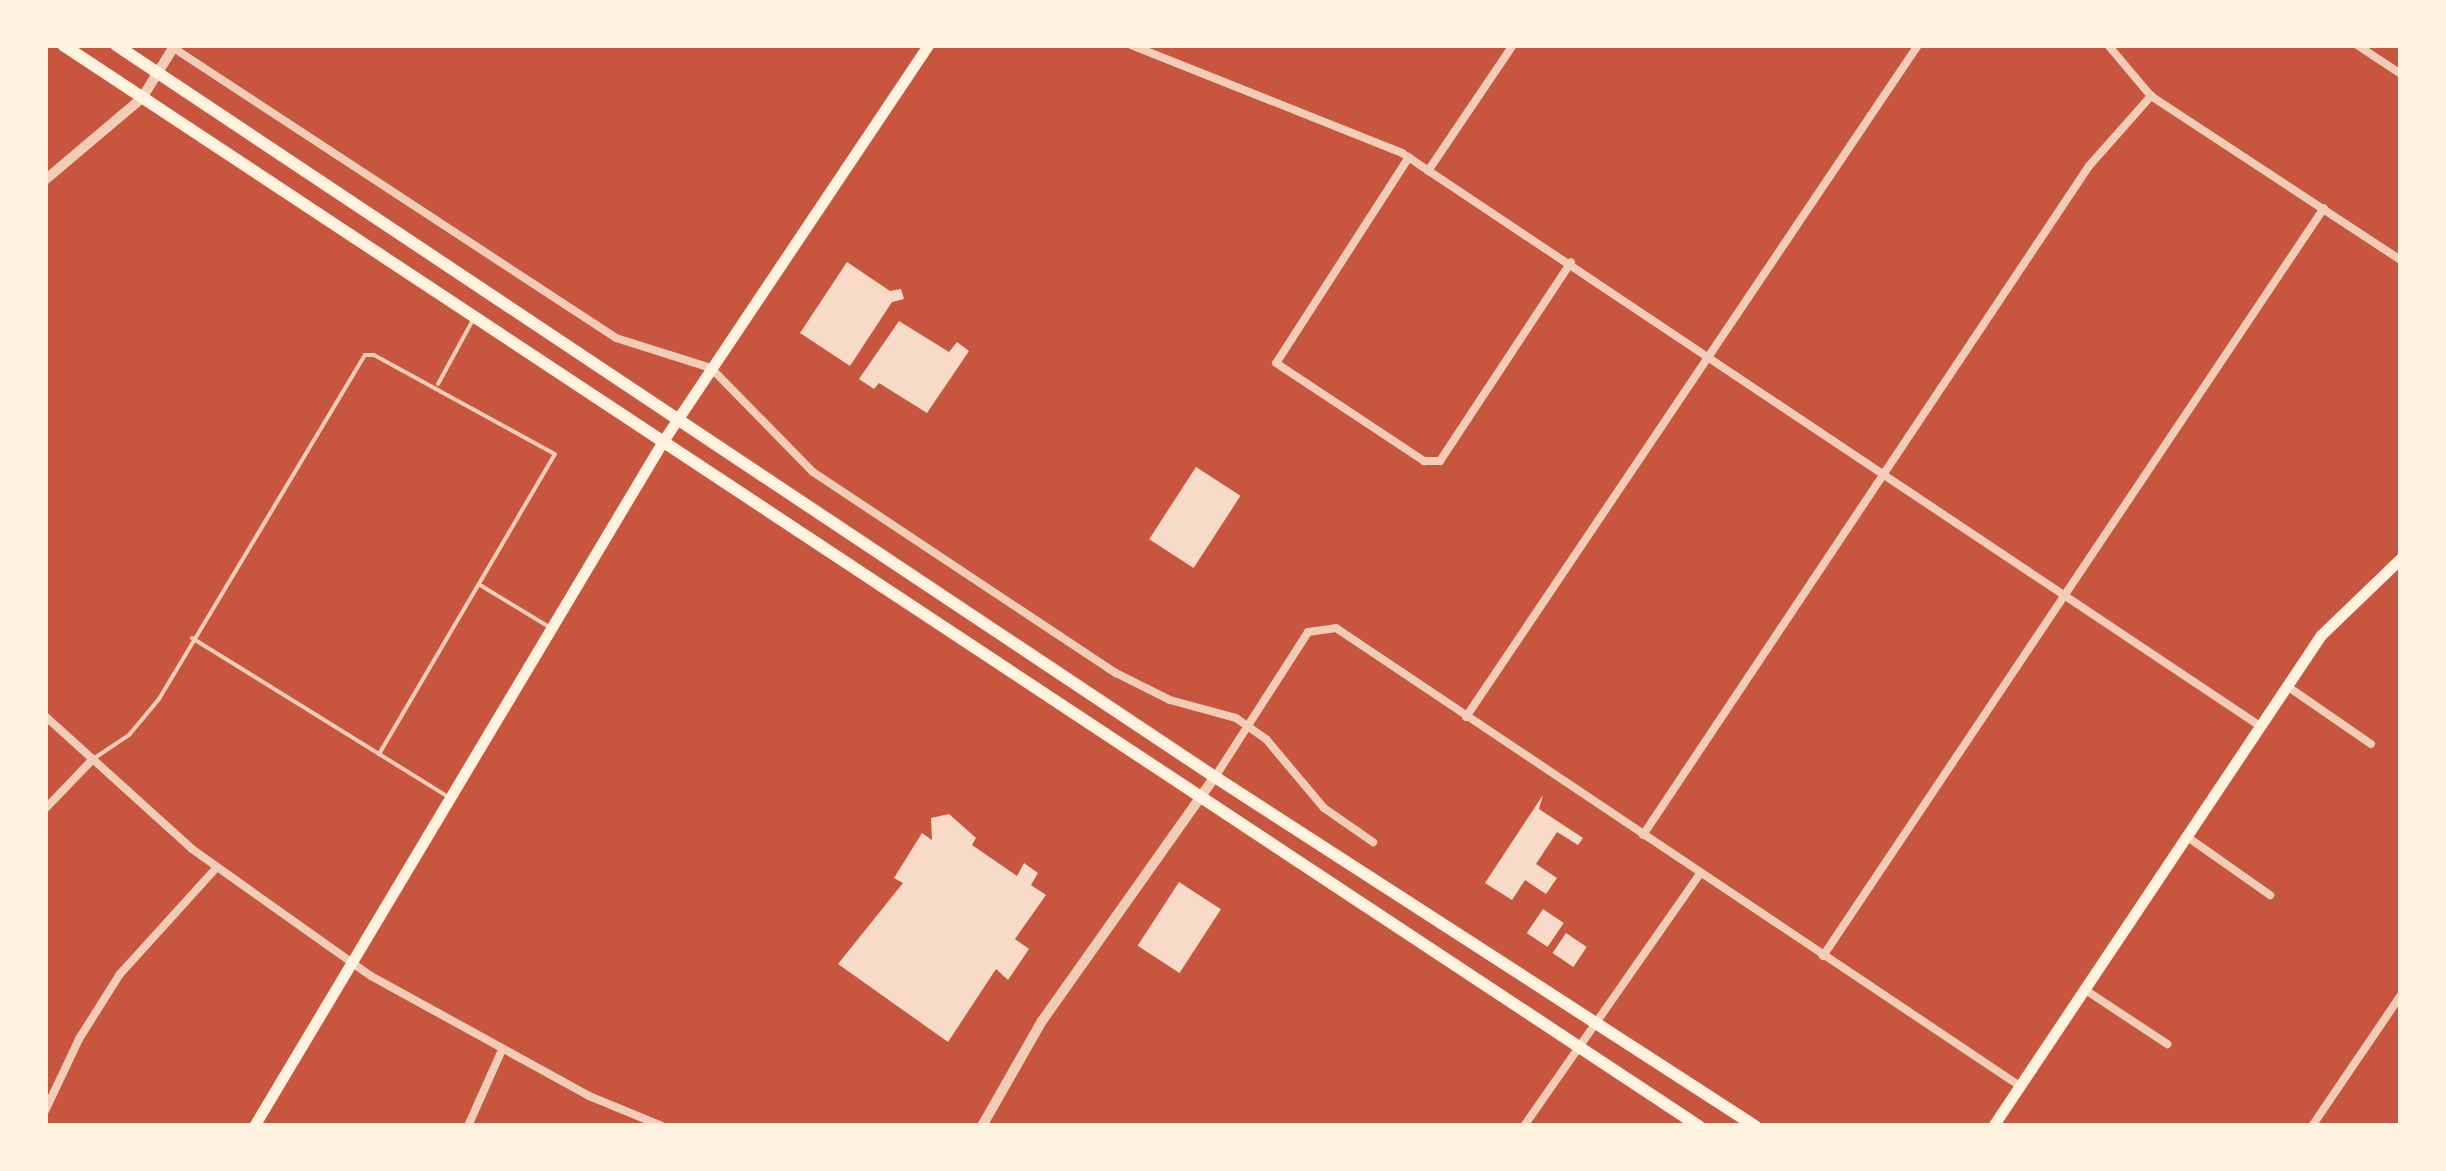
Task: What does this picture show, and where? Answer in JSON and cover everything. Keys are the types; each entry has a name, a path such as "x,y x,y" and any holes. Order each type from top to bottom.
{"main road":[{"path":"64,45 1698,1126"},
{"path":"116,45 1215,777 1754,1126"},
{"path":"254,1126 662,442 928,45"},
{"path":"1993,1126 2334,618 2401,558"}],"street":[{"path":"1131,45 1209,80 1336,121 1409,158 1571,262 2260,726"},
{"path":"1428,170 1512,45"},
{"path":"1466,717 1918,45"},
{"path":"2108,45 2150,96 2401,260"},
{"path":"2357,45 2401,74"},
{"path":"45,180 142,98 160,75 173,46 616,338 712,368 813,472 1126,679 1249,727 1317,800 1373,842"},
{"path":"1643,835 2089,166 2150,96"},
{"path":"1409,158 1276,363 1424,460 1440,461 1571,262"},
{"path":"1823,956 2324,208"},
{"path":"982,1126 1042,1022 1318,626 1336,628 2020,1086"},
{"path":"2287,686 2370,744"},
{"path":"45,716 91,761 216,868 352,964 502,1050 648,1124 662,1126"},
{"path":"45,809 91,761"},
{"path":"2186,836 2270,895"},
{"path":"45,1111 79,1038 120,974 216,868"},
{"path":"1524,1126 1700,874"},
{"path":"2084,989 2167,1044"},
{"path":"2312,1126 2401,996"},
{"path":"468,1126 502,1050"}],"lane":[{"path":"438,385 474,318"},
{"path":"91,761 129,734 160,699 192,638 365,355 384,357 556,454 379,754"},
{"path":"480,585 553,629"},
{"path":"192,638 451,799"}],"building":[{"path":"847,262 890,291 901,289 904,299 892,302 850,366 800,333"},
{"path":"899,321 949,352 957,342 969,351 927,413 879,383 874,389 859,379"},
{"path":"1196,467 1240,496 1194,568 1149,539"},
{"path":"1543,795 1539,809 1583,838 1578,845 1557,832 1536,864 1557,878 1546,894 1525,880 1512,900 1485,883"},
{"path":"949,814 976,838 972,845 1017,876 1024,863 1038,873 1031,885 1046,895 1015,939 1029,949 1008,980 996,969 948,1042 838,964 903,883 894,878 922,833 932,840 931,818"},
{"path":"1179,882 1221,909 1180,973 1138,946"},
{"path":"1543,909 1564,923 1548,947 1527,933"},
{"path":"1566,933 1587,947 1573,967 1553,953"}]}
